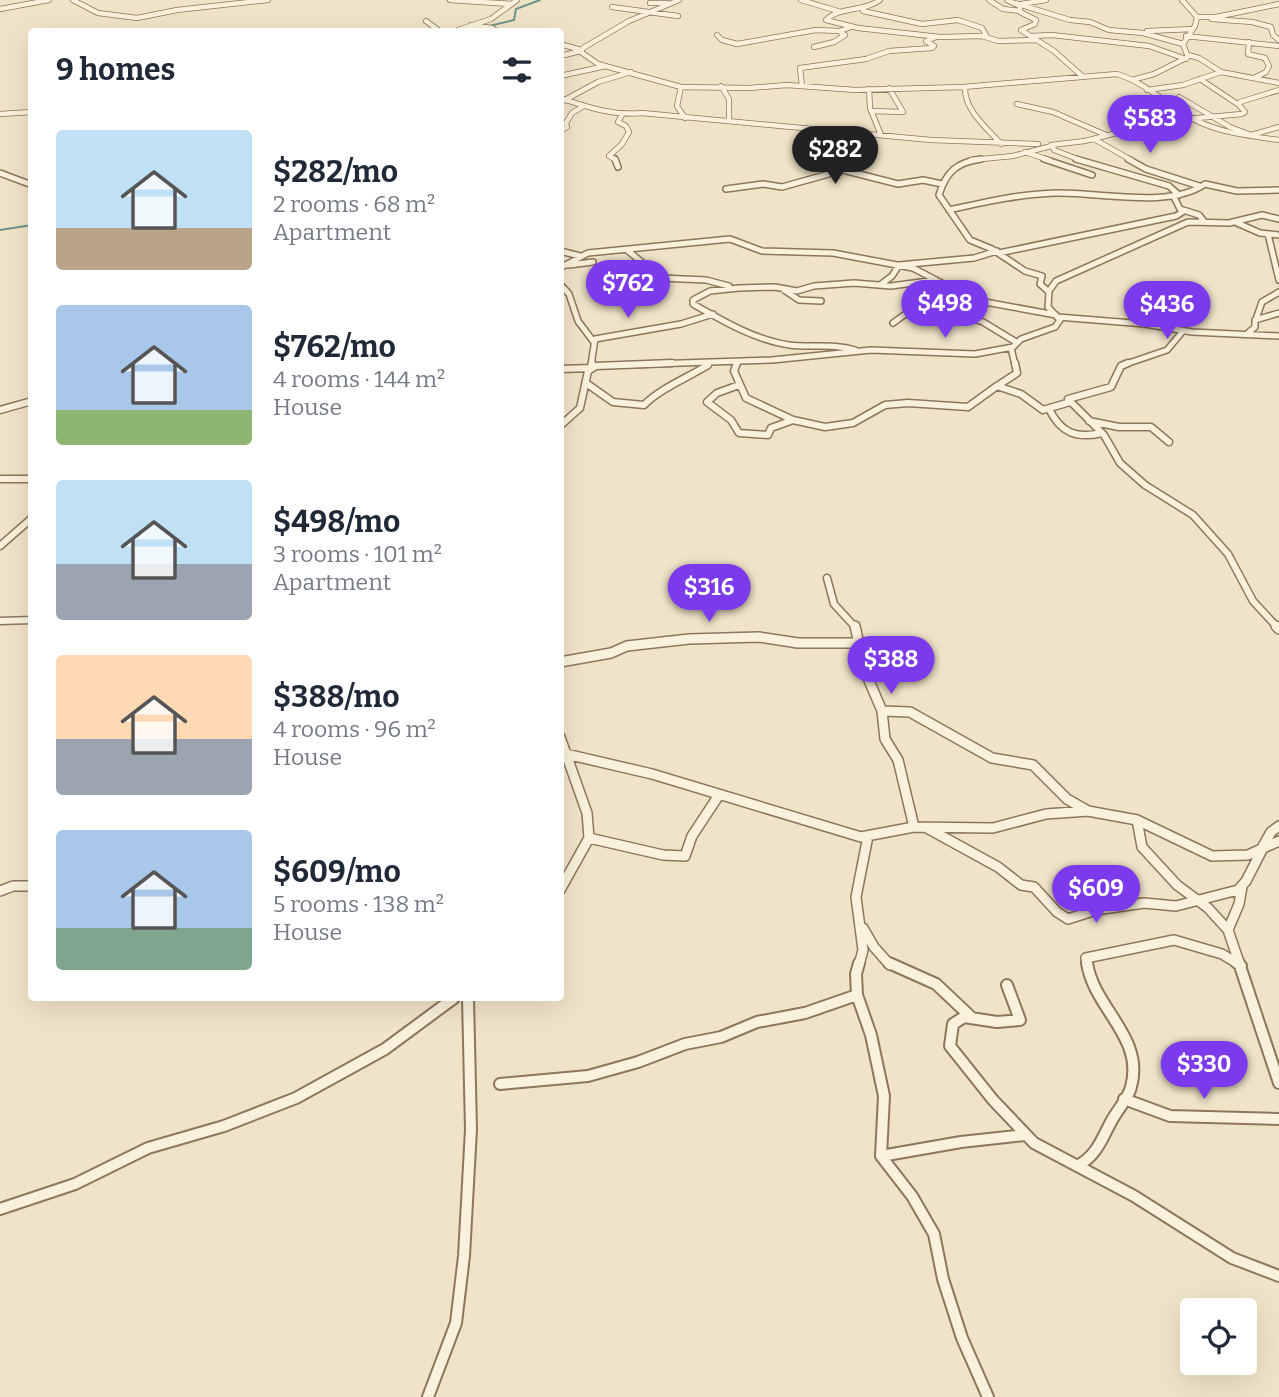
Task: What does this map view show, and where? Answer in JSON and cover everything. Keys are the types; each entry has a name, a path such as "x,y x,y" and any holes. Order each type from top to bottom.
{"street":[{"path":"0,9 49,0"},
{"path":"73,0 100,15 143,20 171,15 175,11 268,0"},
{"path":"450,0 512,4"},
{"path":"463,28 496,16 517,0"},
{"path":"564,55 581,50 626,23 679,0"},
{"path":"801,0 842,13"},
{"path":"880,0 861,10 831,14 826,20 851,27 944,37 987,37 998,41 1037,40"},
{"path":"989,0 1003,9 1020,11 1036,20 1035,24 1021,30 1056,53 1083,76"},
{"path":"1007,0 1070,20 1090,22 1109,30 1132,32 1193,29"},
{"path":"1018,4 1046,0"},
{"path":"1182,0 1197,17 1252,22 1271,27 1273,35 1279,40"},
{"path":"1209,18 1278,1"},
{"path":"650,3 670,3"},
{"path":"1018,4 1020,11"},
{"path":"612,7 678,16"},
{"path":"861,10 922,24 959,21 982,28 987,37"},
{"path":"1187,57 1183,44 1197,17"},
{"path":"426,21 436,28"},
{"path":"471,25 492,28"},
{"path":"717,35 722,40 736,44 816,30 842,30 851,27"},
{"path":"814,47 836,41 845,35 841,33 842,30"},
{"path":"1132,32 1183,44"},
{"path":"1031,36 1052,35 1131,47 1149,46 1199,58 1221,72 1278,82"},
{"path":"1186,36 1279,46"},
{"path":"802,86 800,68 807,65 869,58 889,51 932,48 934,46 927,40 944,37"},
{"path":"1250,42 1248,54 1265,58 1269,66 1266,72 1254,78"},
{"path":"564,45 581,50 587,59 606,66 681,88 965,87 1117,74 1132,79 1192,118 1219,130 1278,140 1279,133"},
{"path":"1132,79 1154,74 1187,57"},
{"path":"564,75 606,66"},
{"path":"564,99 598,82 631,72"},
{"path":"1147,90 1221,72"},
{"path":"1049,291 1040,284 1041,275 1023,271 998,252 970,240 940,197 942,184 951,169 968,161 1094,138 1159,122 1244,113 1245,110 1239,105 1200,79"},
{"path":"721,86 729,99 729,121"},
{"path":"965,87 964,93 970,107 1001,144"},
{"path":"681,88 677,106 685,118"},
{"path":"871,111 903,112 889,88"},
{"path":"869,89 871,111 881,135"},
{"path":"1239,105 1244,100 1279,90"},
{"path":"1179,97 1253,135 1279,127"},
{"path":"564,101 622,115 635,112 881,135 1053,145"},
{"path":"1017,104 1053,112 1107,135"},
{"path":"564,129 570,115 582,107"},
{"path":"0,114 28,112"},
{"path":"618,167 616,159 608,156 622,144 629,132 626,126 618,122 622,115"},
{"path":"1094,138 1146,169 1199,186"},
{"path":"1053,145 1054,150 1074,159 1169,186 1177,196 1178,207 1199,215 1203,220"},
{"path":"1025,152 1092,175"},
{"path":"726,189 763,184 782,187 843,170 898,184 920,180 942,184"},
{"path":"0,173 28,184"},
{"path":"949,210 1014,196 1058,192 1177,196 1195,191 1205,184 1237,191 1279,190"},
{"path":"899,265 974,258 1176,216 1184,211"},
{"path":"1234,222 1258,214 1279,219"},
{"path":"1176,216 1188,222"},
{"path":"564,369 710,364 856,351 971,354 1014,345 1055,327 1060,321 1048,307 1049,291 1056,281 1188,222 1234,222 1279,236"},
{"path":"1268,234 1279,280"},
{"path":"564,252 580,256 678,242 728,239 762,251 833,253 920,270 967,298 1000,307 1183,331 1279,336"},
{"path":"627,250 661,278 706,280 739,288"},
{"path":"569,265 580,256"},
{"path":"564,267 593,262"},
{"path":"880,285 892,276 899,265"},
{"path":"856,351 836,344 783,344 733,328 694,304 694,298 710,292 739,288 785,290 936,279"},
{"path":"564,290 575,304 580,324 593,341 592,368 588,371 578,411 564,423"},
{"path":"785,290 793,298 821,301"},
{"path":"1248,333 1255,327 1262,302 1279,292"},
{"path":"793,298 793,306"},
{"path":"893,323 908,312 967,298"},
{"path":"737,362 734,370 739,385 744,396 750,401 793,419 825,427 853,423 885,405 908,402 959,408 975,404 1017,373 1014,345 983,322 937,306"},
{"path":"1256,319 1279,313"},
{"path":"593,341 692,321 713,314"},
{"path":"1183,331 1167,350 1121,366 1111,387 1068,399 1102,433 1121,464 1145,485 1188,510 1224,549 1253,601 1279,629"},
{"path":"796,345 809,356"},
{"path":"586,383 613,402 644,405 655,394 676,386 710,364"},
{"path":"739,385 717,393 707,401 731,419 738,433 768,435 771,428 793,419"},
{"path":"997,386 1021,394 1040,409 1070,402"},
{"path":"0,410 28,402"},
{"path":"1049,409 1058,426 1077,437 1102,433"},
{"path":"1089,421 1119,427 1151,427 1169,442"},
{"path":"0,479 28,479"},
{"path":"0,546 28,522"},
{"path":"827,578 834,604 856,626 865,671 882,710 883,732 898,760 902,783 919,827 998,867 1021,885 1036,887 1066,919 1096,909 1146,903 1173,907 1242,887"},
{"path":"0,621 28,620"},
{"path":"564,661 611,653 625,646 692,639 759,638 798,643 860,643"},
{"path":"882,710 910,712 992,758 1033,765 1068,799 1088,811"},
{"path":"565,758 652,774 855,836 919,827 993,828 1046,814 1088,811 1137,820 1212,856 1248,855 1279,841"},
{"path":"564,883 589,838 587,813 565,758"},
{"path":"589,838 669,856 685,856 692,836 719,794"},
{"path":"1137,820 1142,847 1177,885 1199,901 1228,930 1279,1083"},
{"path":"1228,930 1242,887 1271,832 1279,826"},
{"path":"868,836 856,897 863,950 856,975 857,995 871,1035 884,1096 881,1156 912,1196 934,1234 943,1279 962,1338 988,1397"},
{"path":"0,891 13,886 28,887"},
{"path":"860,922 874,947 892,967 936,984 971,1017"},
{"path":"1077,1166 1089,1161 1100,1146 1133,1084 1130,1044 1125,1031 1090,978 1086,958 1174,940 1222,954 1241,966"},
{"path":"1007,985 1020,1020 997,1022 971,1017 959,1019 953,1024 950,1046 1024,1135 1034,1143 1134,1196 1232,1258 1279,1276"},
{"path":"500,1084 544,1078 568,1078 612,1070 685,1044 721,1037 757,1022 805,1013 857,995"},
{"path":"0,1209 75,1184 148,1148 256,1115 296,1098 377,1055 450,1001"},
{"path":"428,1397 453,1332 458,1310 471,1129 468,1001"},
{"path":"1124,1099 1170,1116 1279,1119"},
{"path":"881,1156 961,1142 1024,1135"}],"waterway":[{"path":"489,26 514,20 516,9 540,0"},
{"path":"0,230 28,226"}]}
